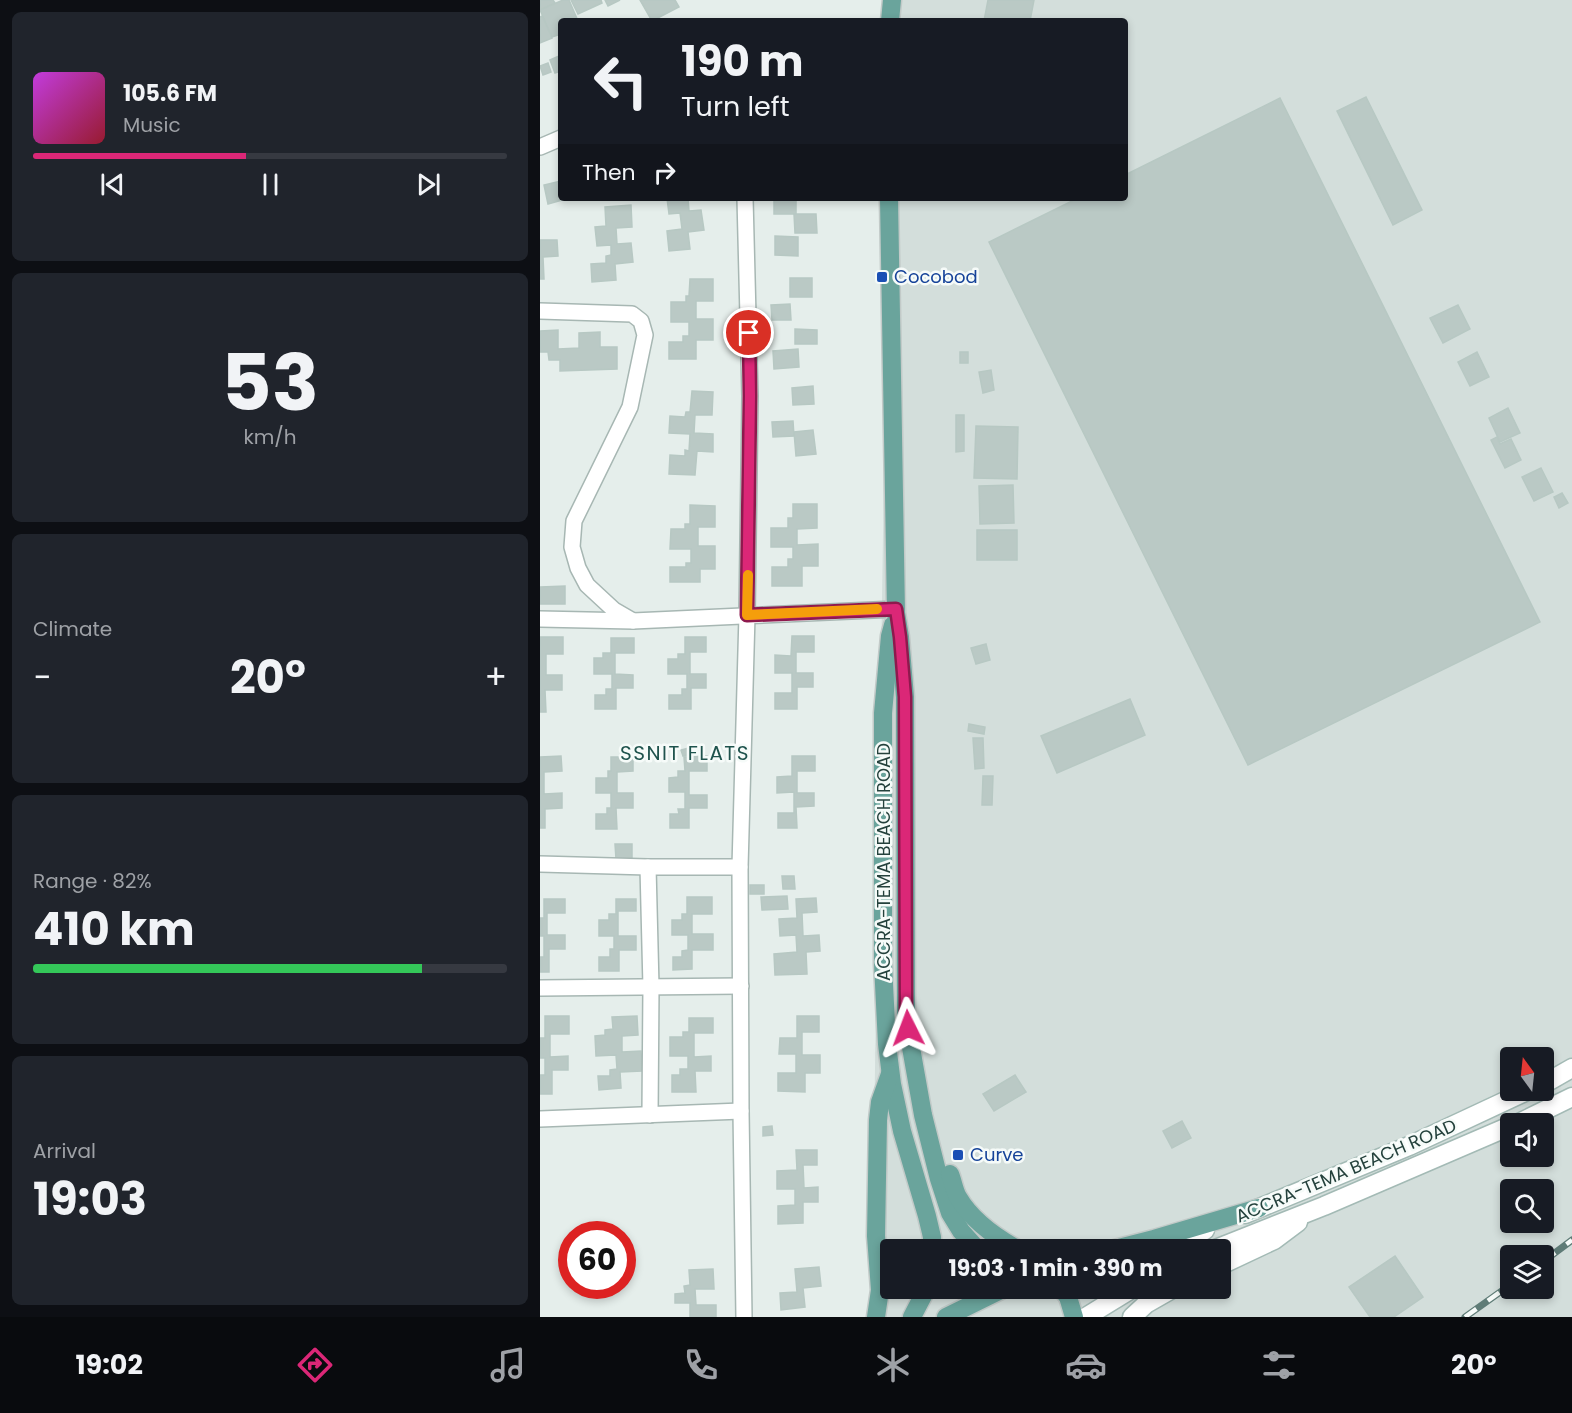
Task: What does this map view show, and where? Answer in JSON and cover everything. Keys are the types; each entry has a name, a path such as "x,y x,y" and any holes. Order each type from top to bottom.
{"main road":[{"path":"890,18 892,0"},
{"name":"ACCRA-TEMA BEACH ROAD","path":"888,201 896,611 905,697 906,1014 916,1081 939,1179 950,1213 968,1239"},
{"name":"ACCRA-TEMA BEACH ROAD","path":"896,611 890,636 883,713 883,964 887,1044 902,1131 932,1239"},
{"path":"1554,1078 1572,1068"},
{"path":"876,1317 880,1290 876,1236 878,1120 880,1102 891,1072"},
{"path":"1539,1113 1572,1097"},
{"name":"ACCRA-TEMA BEACH ROAD","path":"1187,1239 1409,1146 1506,1101"},
{"path":"923,1115 937,1138 957,1196 973,1217 999,1239"},
{"path":"1465,1121 1473,1142"},
{"path":"1231,1243 1500,1130"},
{"path":"1154,1239 1259,1208"},
{"path":"1231,1260 1275,1240 1313,1210"},
{"path":"912,1317 921,1299"},
{"path":"946,1317 981,1299"},
{"path":"1069,1299 1074,1317"},
{"path":"1086,1317 1115,1299"},
{"path":"1132,1317 1155,1299"}],"street":[{"path":"540,147 558,139"},
{"path":"744,1317 740,867 750,396 745,201"},
{"path":"540,311 632,314 641,321 645,334 630,407 574,521 572,547 578,568 587,585 614,610 633,621"},
{"path":"540,619 633,621 896,611"},
{"path":"540,864 740,867"},
{"path":"648,867 651,987 650,1115"},
{"path":"540,988 741,986"},
{"path":"540,1119 741,1111"}],"shaded area":[{"path":"896,0 1572,0 1572,1317 870,1317 886,201 1128,201 1128,18 893,18"}],"building":[{"path":"540,0 553,0 555,3 540,10"},
{"path":"563,0 569,0 577,18 558,18 558,35 552,37 540,10"},
{"path":"571,0 601,0 602,3 578,14"},
{"path":"605,0 620,0 608,6"},
{"path":"640,0 675,0 679,7 658,18 650,18"},
{"path":"988,0 1034,0 1031,18 985,18"},
{"path":"542,16 552,38 540,43 540,17"},
{"path":"558,56 558,72 555,73 550,60"},
{"path":"548,63 551,72 543,75 540,66"},
{"path":"1366,97 1422,210 1393,225 1337,111"},
{"path":"1280,98 1540,622 1248,765 989,242 1072,201 1128,201 1128,174"},
{"path":"558,182 559,201 548,204 544,185"},
{"path":"667,201 688,201 689,211 701,210 704,230 688,232 690,249 669,251 667,231 682,229 680,213 669,214"},
{"path":"774,201 796,201 796,214 774,214"},
{"path":"631,205 632,227 616,228 617,244 631,243 633,262 615,264 616,280 592,282 591,264 606,263 606,256 611,255 611,245 597,246 595,227 606,226 605,207"},
{"path":"794,214 816,214 817,233 795,233"},
{"path":"775,236 798,237 798,256 775,255"},
{"path":"540,240 557,240 558,256 543,257 544,279 540,279"},
{"path":"790,278 812,278 812,297 790,297"},
{"path":"690,279 713,279 713,301 696,301 696,319 713,319 713,340 696,340 696,359 669,359 669,342 683,342 683,336 689,336 689,322 671,322 671,302 686,302 686,296 689,296"},
{"path":"790,304 791,320 772,320 771,305"},
{"path":"1458,305 1470,329 1443,343 1430,318"},
{"path":"795,329 817,330 817,344 795,344"},
{"path":"558,330 558,349 579,348 579,333 600,332 600,347 617,347 617,369 560,371 560,360 549,360 548,352 540,352 540,331"},
{"path":"798,349 799,367 774,369 773,351"},
{"path":"960,352 968,352 968,363 960,363"},
{"path":"1477,352 1489,377 1470,386 1458,362"},
{"path":"991,370 994,390 983,393 979,372"},
{"path":"813,386 814,404 793,405 792,388"},
{"path":"692,391 713,392 712,415 695,415 694,433 713,434 713,452 697,451 695,475 669,474 670,455 685,456 685,450 689,451 690,434 669,433 670,416 685,417 686,412 690,412"},
{"path":"1508,408 1520,433 1500,442 1489,418"},
{"path":"956,415 964,415 964,451 956,452"},
{"path":"793,421 794,436 773,437 772,422"},
{"path":"976,426 1018,427 1017,479 974,478"},
{"path":"813,430 816,454 796,456 794,432"},
{"path":"1497,437 1500,444 1511,439 1521,460 1505,468 1491,440"},
{"path":"1541,468 1553,492 1534,501 1522,477"},
{"path":"1013,485 1014,523 980,524 979,486"},
{"path":"1562,493 1568,503 1559,508 1554,497"},
{"path":"793,504 817,504 817,528 797,529 797,545 818,544 818,566 802,566 802,586 772,586 772,567 788,567 788,559 793,559 793,547 771,547 771,528 788,528 788,518 793,518"},
{"path":"690,505 715,506 715,527 698,527 698,546 715,546 715,569 700,569 700,582 670,582 670,567 686,567 686,563 691,563 691,549 670,549 671,529 685,529 685,524 690,524"},
{"path":"977,530 1017,530 1017,560 977,560"},
{"path":"565,586 565,604 540,604 540,587"},
{"path":"792,636 814,636 814,652 796,652 796,673 813,673 813,687 797,687 797,709 775,709 775,693 792,693 792,673 775,673 775,655 791,656"},
{"path":"540,637 563,637 563,654 546,654 546,675 562,675 562,690 545,690 546,712 540,712"},
{"path":"685,637 706,637 706,652 690,652 690,674 706,674 706,688 691,688 691,709 669,709 669,695 682,695 682,689 687,689 687,674 668,674 668,659 678,659 678,654 685,654"},
{"path":"611,638 634,638 634,653 615,653 615,674 633,675 633,688 616,688 616,709 595,709 595,695 606,695 606,689 612,689 612,674 594,674 594,658 603,658 603,653 611,653"},
{"path":"986,644 990,660 976,664 971,648"},
{"path":"1130,699 1145,735 1057,773 1041,736"},
{"path":"969,724 985,727 984,734 968,731"},
{"path":"973,738 983,738 984,768 975,769"},
{"path":"693,747 695,753 683,756 681,750"},
{"path":"561,756 562,771 544,772 544,794 562,793 562,808 545,809 545,828 540,828 540,757"},
{"path":"707,756 707,771 689,771 689,795 707,795 707,808 689,808 689,828 670,828 670,814 679,814 678,809 685,809 685,792 669,792 669,778 678,777 678,771 685,771 684,757"},
{"path":"792,756 815,756 815,771 797,771 797,793 814,793 814,806 796,807 797,828 778,828 778,813 794,813 794,792 777,793 777,777 792,776"},
{"path":"611,757 633,757 633,771 617,772 617,793 633,793 633,808 616,808 617,829 596,829 596,814 607,814 607,808 611,808 611,793 596,793 596,778 608,778 608,771 611,771"},
{"path":"983,776 993,776 992,805 982,805"},
{"path":"615,844 632,844 632,859 616,859"},
{"path":"782,876 794,876 795,889 783,889"},
{"path":"750,885 764,885 764,894 750,894"},
{"path":"787,896 788,909 762,910 761,897"},
{"path":"687,897 712,897 712,914 692,914 692,934 713,934 713,950 692,950 692,969 673,970 673,957 682,957 682,951 688,950 688,935 672,935 672,920 682,920 682,914 687,914"},
{"path":"816,898 817,912 802,913 803,936 819,935 820,951 806,952 807,974 775,975 774,954 797,952 796,935 780,936 779,919 797,918 796,899"},
{"path":"544,899 565,899 565,913 547,913 547,935 565,935 565,949 549,949 549,972 540,972 540,957 544,957 544,936 540,936 540,918 544,918"},
{"path":"616,899 636,899 636,911 618,911 618,936 636,936 636,950 619,950 619,971 599,971 599,957 610,957 610,949 614,949 614,936 599,936 599,920 609,920 609,914 616,914"},
{"path":"545,1016 569,1016 569,1034 550,1034 550,1057 568,1056 568,1070 552,1070 552,1094 540,1094 540,1075 545,1075 545,1058 540,1058 540,1038 545,1038"},
{"path":"637,1016 638,1035 622,1036 622,1052 641,1051 642,1071 620,1072 621,1088 599,1090 598,1076 610,1076 610,1070 617,1069 616,1055 596,1056 595,1036 605,1035 605,1030 613,1029 612,1017"},
{"path":"797,1016 819,1016 819,1032 802,1032 802,1055 820,1055 820,1073 805,1073 805,1092 778,1091 778,1073 796,1073 796,1054 779,1054 780,1038 797,1038"},
{"path":"689,1018 713,1018 713,1033 694,1033 694,1057 711,1056 711,1071 695,1071 696,1092 672,1092 672,1075 680,1075 680,1069 688,1069 688,1056 670,1056 670,1037 683,1037 683,1032 689,1032"},
{"path":"1015,1075 1026,1092 994,1111 983,1094"},
{"path":"1182,1121 1191,1138 1172,1148 1163,1131"},
{"path":"772,1126 773,1135 763,1136 763,1127"},
{"path":"796,1150 817,1150 817,1165 803,1165 804,1188 818,1187 818,1202 803,1202 803,1223 778,1224 778,1206 795,1205 795,1189 777,1189 777,1171 797,1170"},
{"path":"1395,1256 1423,1297 1394,1317 1370,1317 1349,1287"},
{"path":"819,1267 821,1286 803,1288 805,1307 781,1310 780,1293 797,1292 795,1269"},
{"path":"713,1269 714,1289 695,1289 696,1305 716,1305 716,1317 690,1317 690,1303 675,1303 675,1294 685,1293 684,1286 690,1285 689,1270"}],"railway":[{"path":"1554,1254 1572,1240"},
{"path":"1465,1317 1500,1292"}],"slow traffic":[{"path":"748,575 747,615 877,609"}],"place":[{"name":"Cocobod","path":"882,277"},
{"name":"Curve","path":"958,1155"}],"district":[{"name":"SSNIT FLATS","path":"685,753"}],"route":[{"path":"749,333 747,615 896,609 905,697 906,1014 908,1028"}]}
